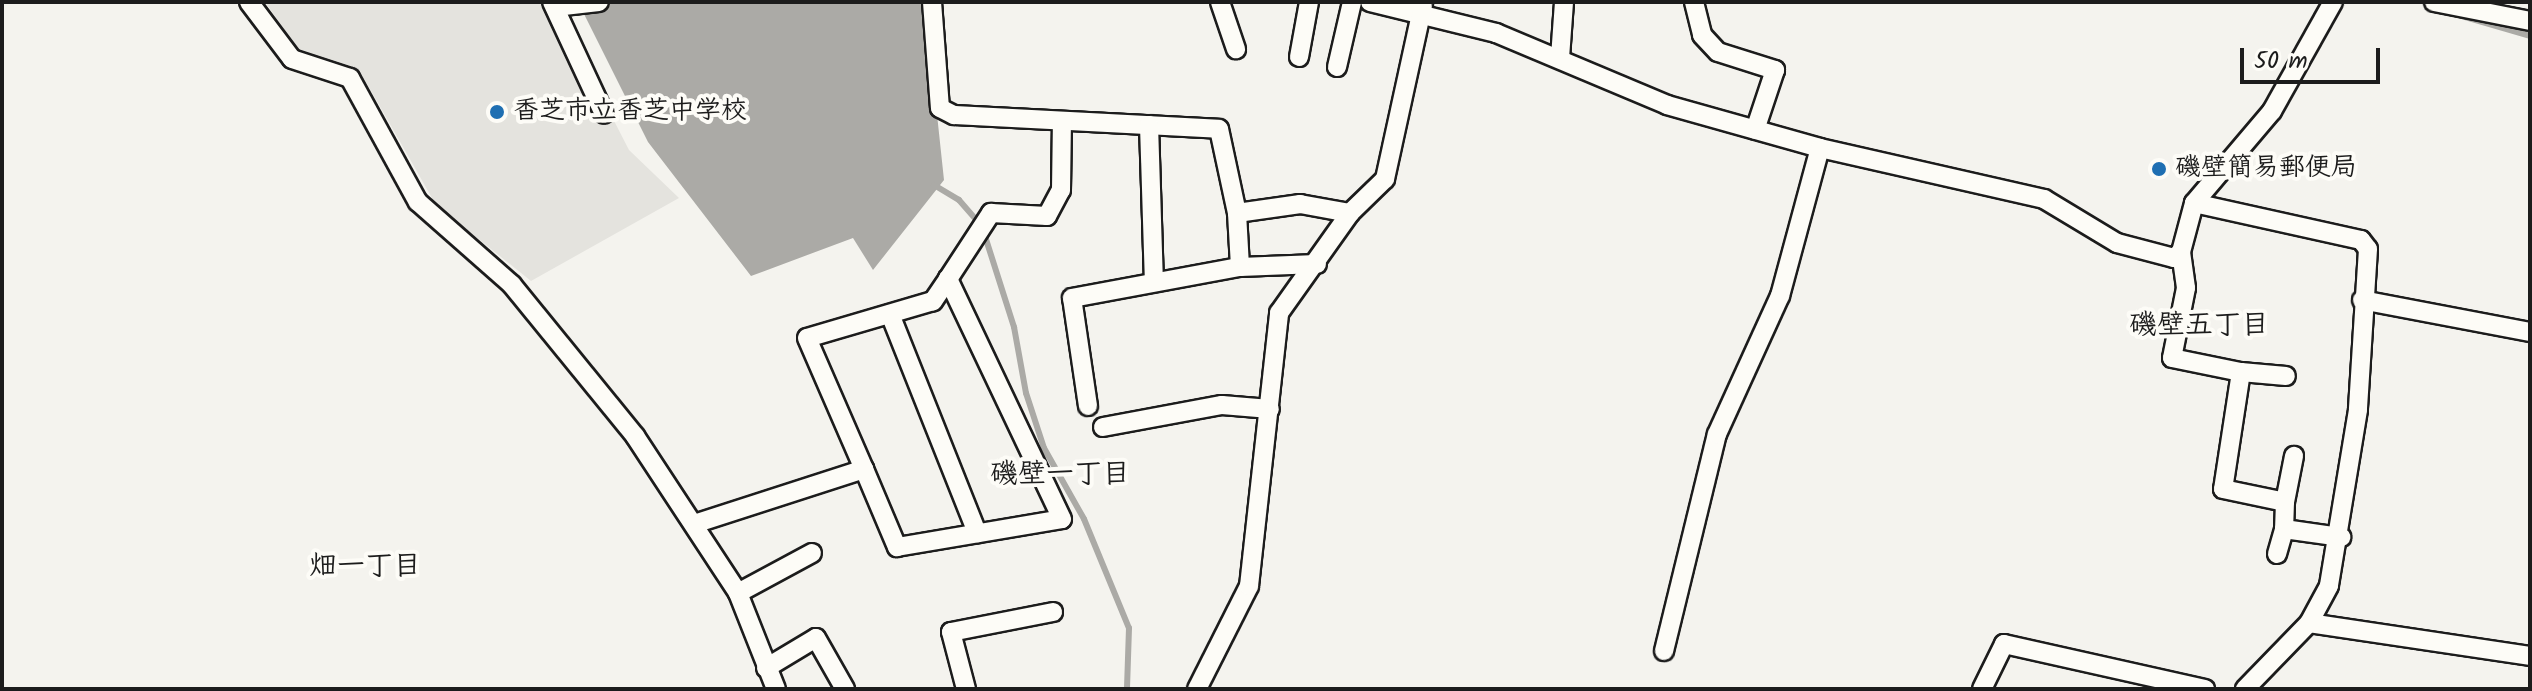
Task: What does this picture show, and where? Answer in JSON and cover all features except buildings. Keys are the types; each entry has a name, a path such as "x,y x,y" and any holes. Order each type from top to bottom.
{"street":[{"path":"249,2 292,59 350,78 418,202 512,285 635,436 738,593 776,689"},
{"path":"599,2 554,4 604,114"},
{"path":"932,2 940,108 954,115 1219,129 1237,213 1240,267"},
{"path":"1220,2 1236,49"},
{"path":"1299,57 1309,2"},
{"path":"1335,2 1350,2 1337,67"},
{"path":"1370,2 1423,8 1560,58 1667,105 1820,148 2044,199 2117,243 2163,256 2181,252"},
{"path":"1560,58 1564,2"},
{"path":"1694,2 1702,35 1718,52 1775,70 1755,130"},
{"path":"2286,376 2241,372 2172,358 2186,288 2181,252 2194,203 2272,111 2333,2"},
{"path":"2434,2 2530,21"},
{"path":"1201,687 1249,586 1279,313 1317,264 1350,213 1385,179 1423,8"},
{"path":"948,279 1062,519 897,547 807,338 933,301 991,213 1047,216 1061,190 1062,121"},
{"path":"1149,125 1154,282"},
{"path":"1664,651 1717,434 1780,296 1820,148"},
{"path":"2194,203 2361,240 2368,249 2362,300 2358,410 2341,537 2329,586 2309,623 2245,689"},
{"path":"1237,213 1300,204 1350,213"},
{"path":"1088,406 1072,298 1240,267 1317,264"},
{"path":"2362,300 2530,332"},
{"path":"890,314 977,533"},
{"path":"2241,372 2223,489 2285,502"},
{"path":"1103,427 1222,405 1270,409"},
{"path":"2277,554 2284,529 2285,502 2294,456"},
{"path":"694,524 864,469"},
{"path":"2284,529 2341,537"},
{"path":"738,593 812,553"},
{"path":"966,689 951,632 1053,612"},
{"path":"2309,623 2530,656"},
{"path":"766,668 816,638 845,689"},
{"path":"1982,689 2004,644 2205,689"}],"shaded area":[{"name":"香芝市立香芝中学校","path":"265,2 553,2 629,150 679,198 531,281 436,205 362,75 298,49"},
{"path":"925,2 944,180 873,270 853,238 751,276 648,142 579,4"}],"waterway":[{"path":"2431,7 2530,36"},
{"path":"934,185 959,200 979,223"},
{"path":"984,233 1014,327 1026,393 1044,448 1084,519 1129,628 1127,689"}],"place":[{"name":"香芝市立香芝中学校","path":"497,112"},
{"name":"磯壁簡易郵便局","path":"2159,169"}],"district":[{"name":"磯壁五丁目","path":"2199,326"},
{"name":"磯壁一丁目","path":"1060,475"},
{"name":"畑一丁目","path":"365,567"}]}
